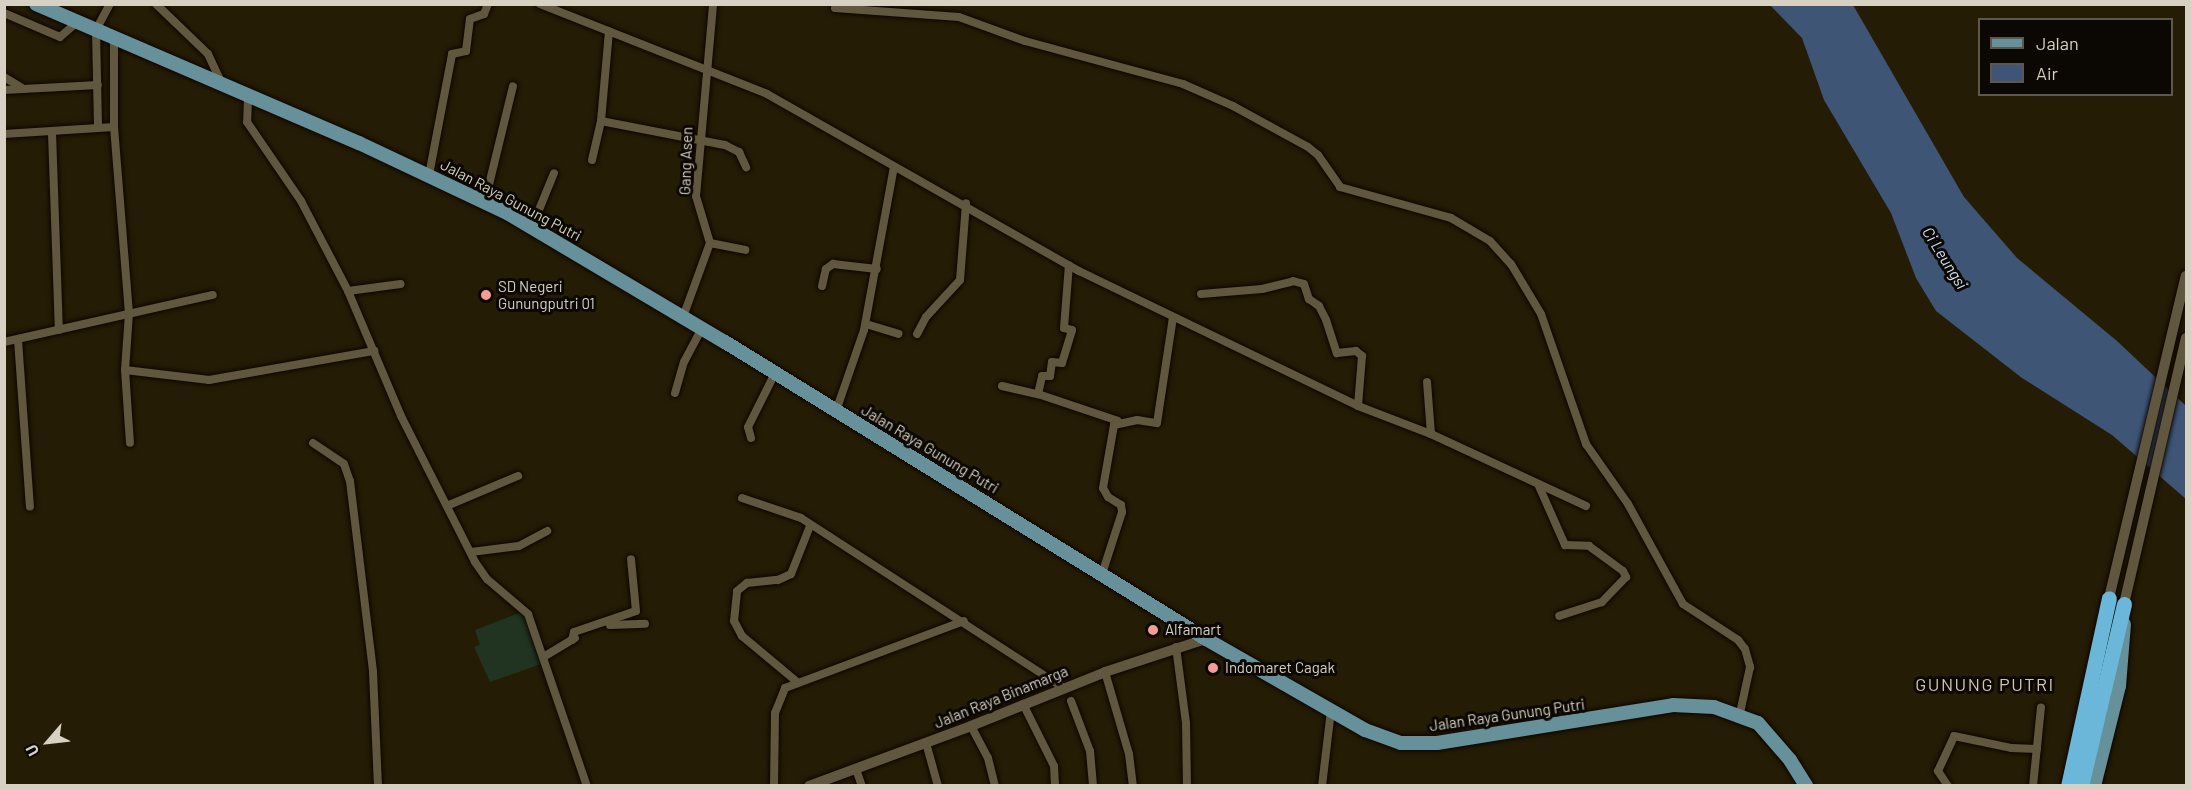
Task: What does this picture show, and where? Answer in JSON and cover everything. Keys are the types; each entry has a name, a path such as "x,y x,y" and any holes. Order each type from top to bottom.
{"highway":[{"path":"2068,786 2109,598"},
{"path":"2081,786 2124,604"}],"main road":[{"name":"Jalan Raya Gunung Putri","path":"36,4 485,201 702,328 1206,639 1379,737 1417,744 1673,705 1714,706 1740,714 1758,723 1773,738 1806,786"},
{"path":"2094,786 2119,686 2124,604"}],"street":[{"path":"98,126 96,30 110,4"},
{"path":"156,4 208,54 222,84"},
{"path":"429,175 452,54 466,51 470,19 484,15 488,4"},
{"path":"540,4 706,72 767,94 894,167 966,203 1069,266 1358,406 1431,434 1586,506"},
{"name":"Gang Asen","path":"710,243 696,196 699,141 713,4"},
{"path":"835,8 959,17 1025,41 1183,84 1233,106 1308,147 1318,155 1340,187 1451,218 1490,241 1511,264 1541,314 1586,444 1628,504 1683,604 1738,640 1745,649 1750,667 1740,714"},
{"path":"4,13 60,37 76,23"},
{"path":"592,160 601,121 609,31"},
{"path":"114,38 114,128 129,313 125,370 130,443"},
{"path":"4,77 24,89"},
{"path":"4,90 98,85"},
{"path":"485,201 513,86"},
{"path":"248,98 247,122 301,201 348,291 400,416 449,505 471,552 487,579 528,614 587,786"},
{"path":"601,121 737,150 746,167"},
{"path":"4,134 52,132 98,126 114,128"},
{"path":"52,132 59,330"},
{"path":"836,411 866,324 878,268 894,167"},
{"path":"532,227 554,173"},
{"path":"917,334 926,317 960,280 966,203"},
{"path":"683,317 710,243 745,250"},
{"path":"822,286 826,269 833,264 878,268"},
{"path":"1038,394 1042,376 1050,376 1052,362 1062,363 1068,353 1072,330 1064,328 1063,323 1069,266"},
{"path":"2109,598 2187,276"},
{"path":"1201,294 1262,289 1293,281 1304,284 1309,300 1319,306 1326,320 1337,353 1356,351 1362,356 1358,406"},
{"path":"348,291 402,284"},
{"path":"4,342 213,296"},
{"path":"1002,386 1038,394 1118,421 1157,423 1173,317"},
{"path":"866,324 898,334"},
{"path":"675,393 684,362 702,328"},
{"path":"2124,604 2139,531 2187,338"},
{"path":"18,340 30,507"},
{"path":"125,370 209,380 374,351"},
{"path":"751,438 748,427 775,373"},
{"path":"1426,382 1431,434"},
{"path":"1102,574 1122,512 1121,505 1105,494 1103,488 1114,425 1118,421"},
{"path":"313,443 344,464 350,481 373,672 378,786"},
{"path":"449,505 518,476"},
{"path":"1538,484 1565,545 1589,546 1623,571 1626,577 1602,602 1559,616"},
{"path":"742,498 792,513 964,621 1064,688"},
{"path":"796,681 742,636 734,621 737,591 747,583 778,580 791,574 810,526"},
{"path":"471,552 519,546 548,531"},
{"path":"572,640 574,633 636,611 631,559"},
{"path":"774,786 777,699 796,681 964,621"},
{"path":"544,656 572,640 614,624 645,624"},
{"name":"Jalan Raya Binamarga","path":"809,786 971,726 1105,672 1206,639"},
{"path":"1176,647 1186,723 1187,786"},
{"path":"1105,672 1129,754 1133,786"},
{"path":"1071,701 1090,751 1092,786"},
{"path":"1023,704 1054,766 1055,786"},
{"path":"2033,786 2041,707"},
{"path":"1322,786 1331,710"},
{"path":"971,726 988,758 995,786"},
{"path":"1948,786 1938,771 1954,736 2011,748 2037,749"},
{"path":"926,743 938,786"},
{"path":"856,768 862,786"}],"green space":[{"path":"522,612 544,663 490,682 474,647 480,645 475,630"}],"water":[{"name":"Ci Leungsi","path":"1770,5 1853,5 1964,197 2017,258 2117,341 2186,406 2186,499 2112,435 2022,378 1936,311 1916,278 1891,213 1824,100 1802,38"}],"place":[{"name":"SD Negeri Gunungputri 01","path":"486,295"},
{"name":"Alfamart","path":"1153,630"},
{"name":"Indomaret Cagak","path":"1213,668"}],"district":[{"name":"GUNUNG PUTRI","path":"1985,684"}]}
